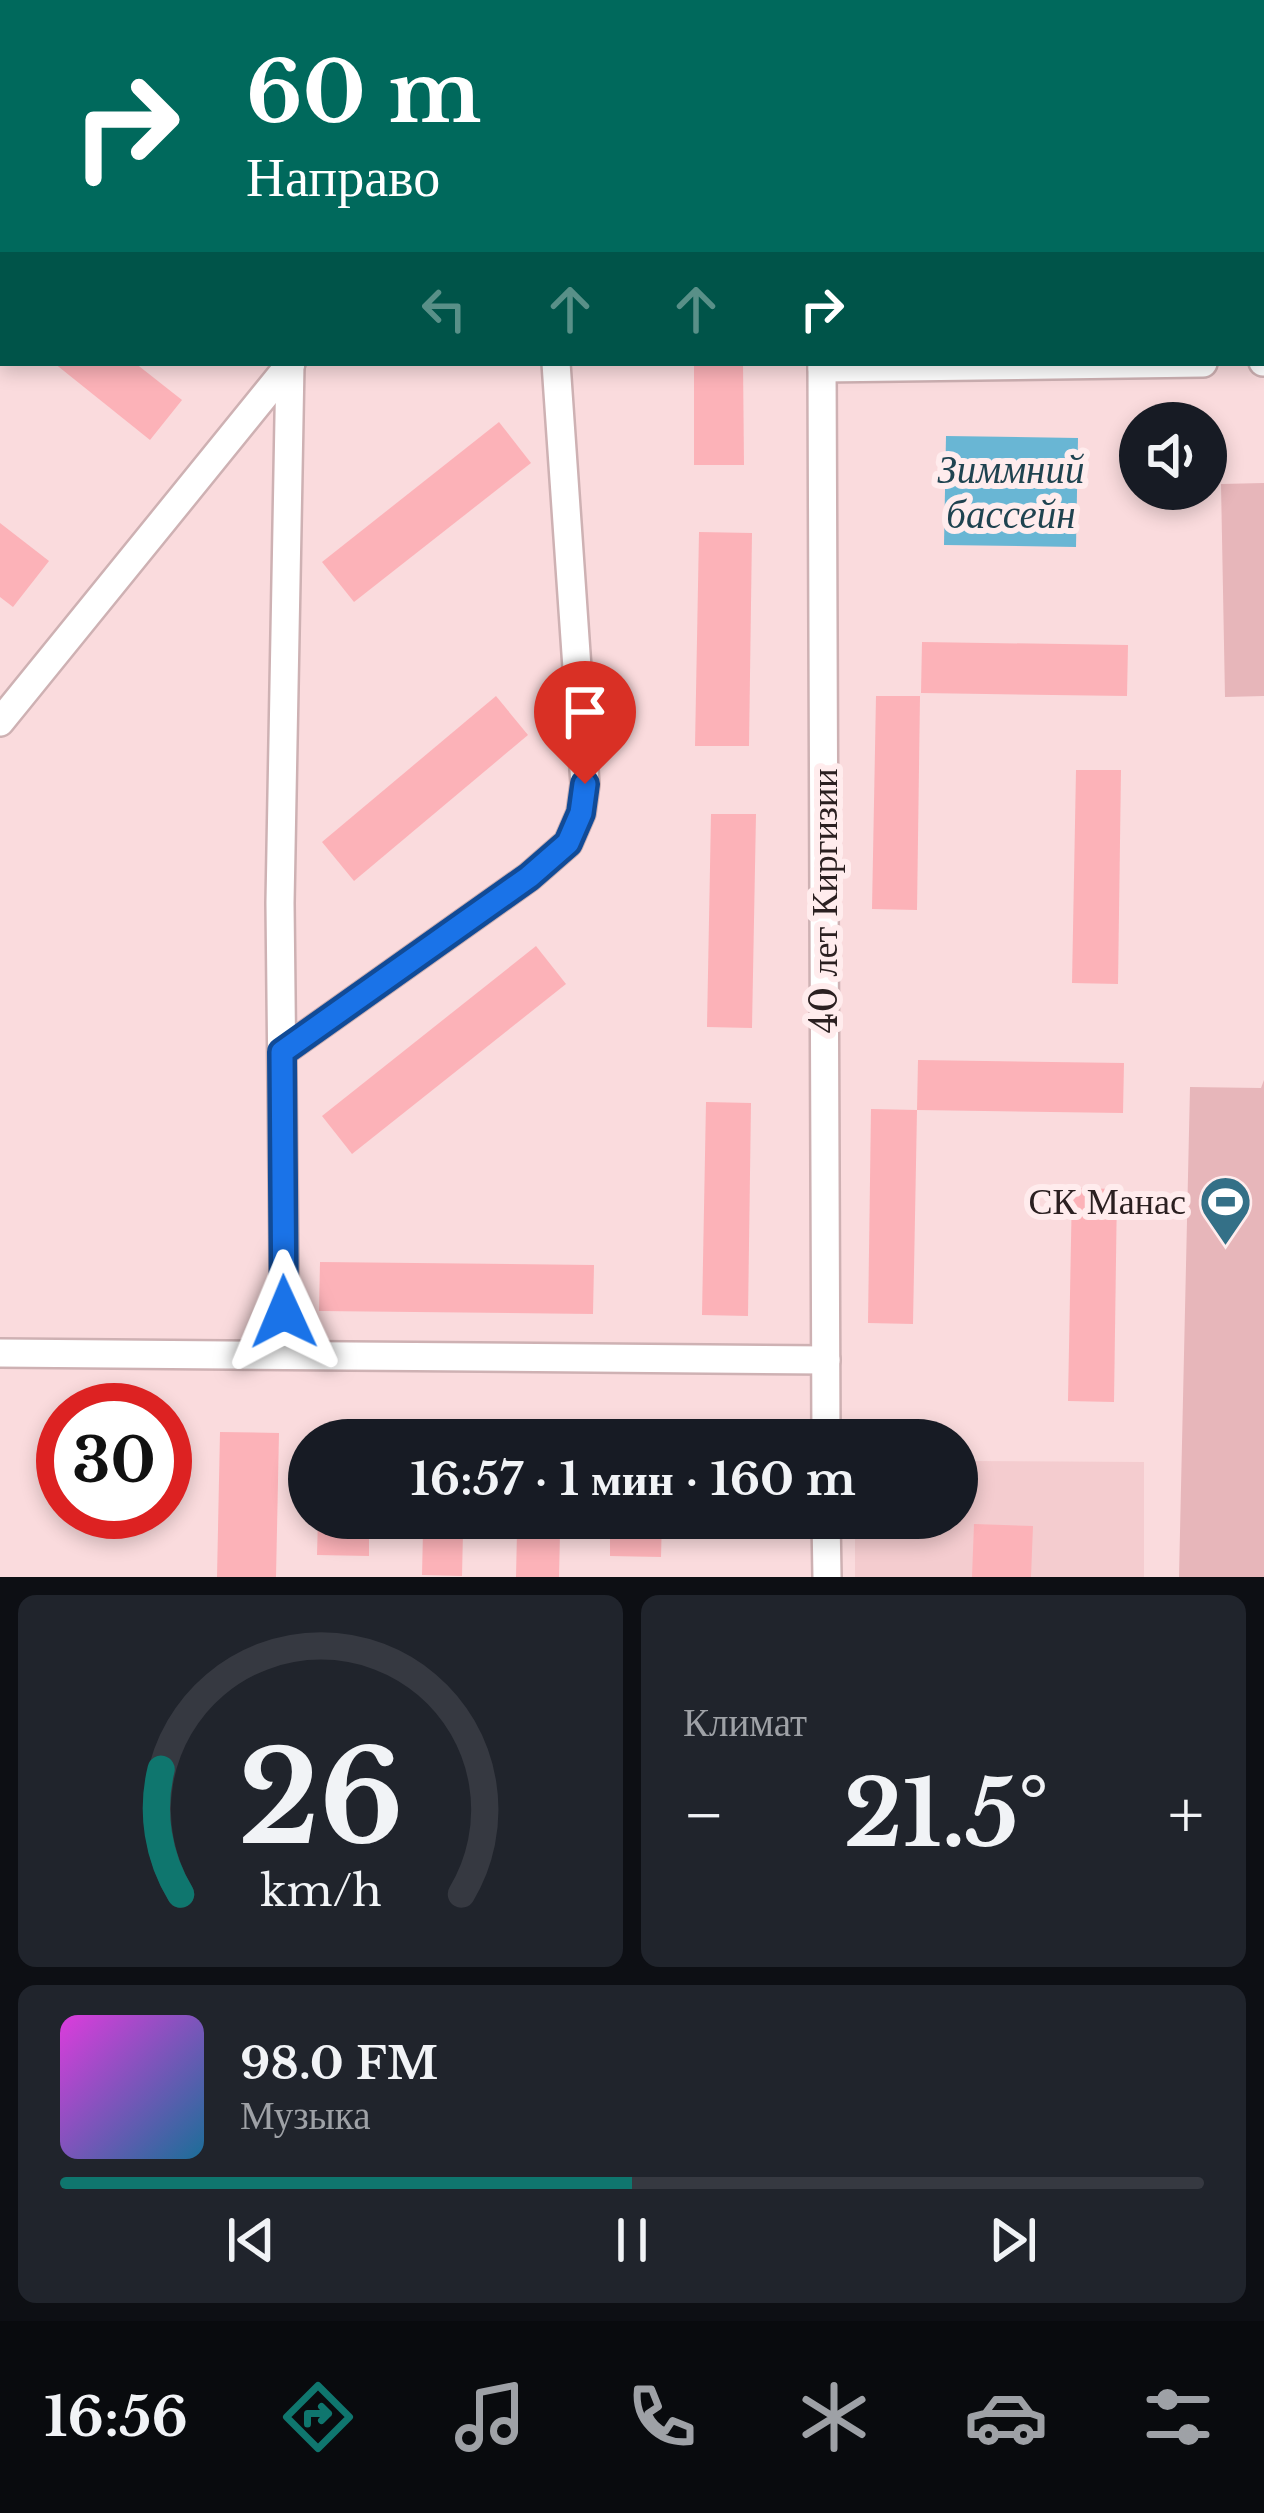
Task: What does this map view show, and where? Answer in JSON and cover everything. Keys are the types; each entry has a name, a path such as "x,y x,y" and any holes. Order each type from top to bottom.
{"street":[{"path":"0,722 288,366"},
{"path":"285,1355 282,1052 290,366"},
{"path":"282,1052 529,877 568,843 581,813 585,784 556,366"},
{"name":"40 лет Киргизии","path":"822,366 826,1419"},
{"path":"0,1353 826,1360"},
{"path":"826,1539 827,1577"}],"shaded area":[{"path":"1264,483 1264,696 1225,697 1221,510 1227,510 1227,484"},
{"name":"СК Манас","path":"1264,1080 1264,1577 1179,1577 1190,1087 1261,1088"},
{"path":"978,1461 1144,1462 1144,1577 855,1577 855,1539 978,1539"}],"water":[{"name":"Зиммний бассейн","path":"946,436 1078,438 1076,547 944,545"}],"building":[{"path":"58,366 139,366 182,400 150,440"},
{"path":"694,366 743,366 744,465 694,465"},
{"path":"499,422 531,463 354,602 322,562"},
{"path":"0,523 49,561 13,607 0,597"},
{"path":"699,532 752,533 749,746 695,746"},
{"path":"922,642 1128,645 1127,696 921,693"},
{"path":"496,696 528,735 354,881 322,842"},
{"path":"876,696 920,696 917,910 872,909"},
{"path":"1076,770 1121,770 1118,984 1072,983"},
{"path":"711,814 756,814 752,1028 707,1027"},
{"path":"536,946 566,984 352,1154 322,1116"},
{"path":"918,1060 1124,1063 1123,1113 917,1110"},
{"path":"706,1102 751,1103 748,1316 702,1315"},
{"path":"871,1109 917,1110 913,1324 868,1323"},
{"path":"1072,1188 1117,1189 1114,1402 1068,1401"},
{"path":"320,1262 594,1265 593,1314 319,1311"},
{"path":"220,1432 279,1433 276,1577 217,1577"},
{"path":"978,1524 1033,1526 1031,1577 972,1577"},
{"path":"317,1539 369,1539 369,1556 317,1555"},
{"path":"423,1539 463,1539 462,1576 422,1575"},
{"path":"517,1539 560,1539 559,1577 516,1577"},
{"path":"610,1539 661,1539 661,1557 610,1556"}],"place":[{"name":"СК Манас","path":"1225,1247"}],"route":[{"path":"284,1312 282,1052 529,877 568,843 581,813 585,784"}]}
